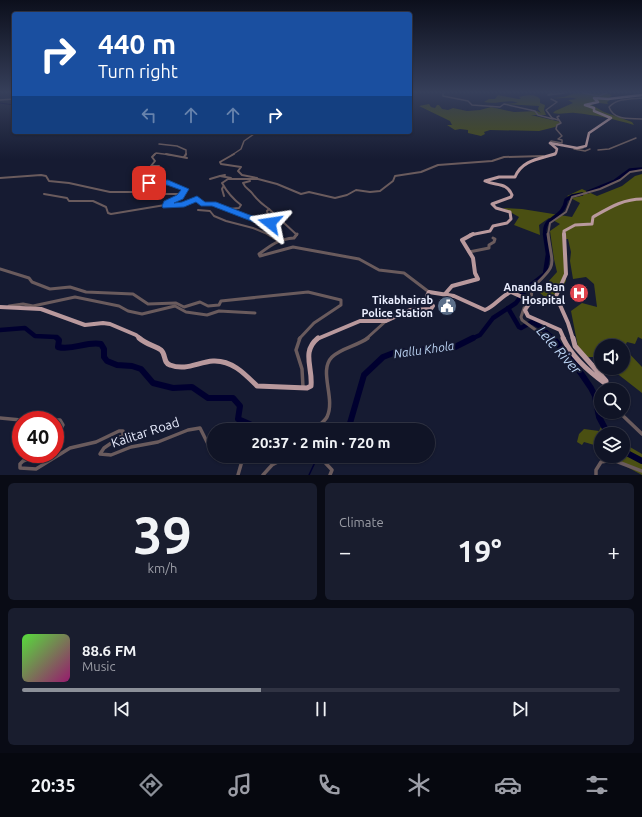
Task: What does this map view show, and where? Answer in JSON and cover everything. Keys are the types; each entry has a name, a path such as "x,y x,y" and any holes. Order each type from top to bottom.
{"main road":[{"path":"550,143 583,148 587,146 587,138 591,131 611,118 606,115"},
{"path":"446,294 448,288 452,285 473,282 478,279 475,273 472,258 462,242 463,239 471,234 489,232 493,226 507,223 511,219 510,212 496,208 492,204 511,197 512,195 509,188 504,185 487,183 484,181 499,177 515,177 516,173 524,164 543,156 554,154 557,151 550,143"},
{"path":"606,383 604,379 575,346 568,323 556,296 566,274 564,231 575,225 592,224 593,217 621,202 630,199 642,199"},
{"path":"2,307 41,309 85,325 103,323 116,326 125,332 136,335 146,344 160,350 164,354 166,362 170,365 191,367 206,362 220,362 238,368 258,386 309,388 312,383 308,352 314,340 360,321 386,321 410,310 433,308 427,296 429,292 456,297 485,310 494,307 507,293 511,292 531,301 525,312 528,316 560,330 570,351 596,377 605,383"}],"street":[{"path":"538,115 553,120 552,118 560,120"},
{"path":"617,115 623,118 642,119"},
{"path":"550,143 551,141 562,143 562,140 558,139 562,136 556,129 557,125 561,123 557,117 559,116"},
{"path":"254,134 244,141 244,145 237,152 220,162 221,164 241,167 238,171 242,175 257,178 258,180"},
{"path":"598,150 609,149 636,138"},
{"path":"159,144 177,146 186,150 184,157 187,158 172,156 164,153 156,153 152,157 155,161 151,166 159,166 155,170 155,178 148,182 168,183 185,189 186,191 180,197 165,205"},
{"path":"583,148 574,149 585,151 590,149"},
{"path":"224,196 222,183 225,180 233,179 258,180 277,184 301,194 309,192 335,198 347,195 356,190 370,192 380,191 393,181 395,176 421,172 437,166 467,162 492,161 504,157 543,156"},
{"path":"531,301 532,288 544,278 551,268 548,230 550,223 566,212 572,197 620,180 630,172 642,170"},
{"path":"0,178 41,175 46,176 49,181 69,182 83,187 103,191 153,192 165,194 177,193 181,194 180,197"},
{"path":"210,179 225,175"},
{"path":"220,176 233,179"},
{"path":"258,180 245,181 243,183 244,186 252,193 253,197 297,234 294,238 279,241 259,254 260,256 287,248 300,248 359,259 379,270 404,273 429,292"},
{"path":"223,187 234,200 241,205 239,208 226,209"},
{"path":"44,194 67,198 69,201 93,201 106,206 108,213 111,214 165,205 169,206 184,204 197,199 202,204 213,204 267,224 270,223 267,211 269,209"},
{"path":"198,210 210,211 214,216 220,217 224,220 266,232 274,236 279,241"},
{"path":"468,252 489,248 494,242 495,239 493,238"},
{"path":"0,269 17,273 29,278 32,282 50,289 70,287 86,292 133,294 139,300 148,304 176,303 184,306 200,302 208,306 219,305 221,301 237,298 308,292 340,300 341,305 320,318 297,343 296,347 302,368 303,388"},
{"path":"2,307 23,304 33,306 75,297 119,306 138,314 175,306 186,312 207,315 219,311 255,313"},
{"path":"184,306 186,312"},
{"path":"528,307 524,308 521,317 525,324 545,335 550,341"},
{"path":"321,423 326,418 328,412 329,389 326,371 327,364 337,353 354,346 373,334 386,321"},
{"path":"0,418 12,419"},
{"path":"626,419 642,434"},
{"name":"Kalitar Road","path":"64,452 70,448 96,442 119,430 123,431 123,435 104,448 100,454 115,454 127,447 160,442 180,432 200,428 204,433 207,441"},
{"path":"596,475 596,470 601,462 613,460 642,471"},
{"name":"Kalitar Road","path":"21,463 20,468 36,469 46,463"},
{"path":"238,475 241,463"},
{"path":"263,475 276,463"},
{"path":"326,463 332,470 330,475"}],"green space":[{"path":"438,115 532,115 561,122 555,127 539,131 490,130 484,132 485,134 481,136 468,133 468,130 455,130 447,125 452,125 450,121"},
{"path":"591,115 613,115 632,122 634,125"},
{"path":"642,174 642,339 638,337 635,344 630,343 630,339 594,339 594,357 585,357 578,347 571,311 582,303 597,307 594,284 586,277 573,279 570,261 571,252 568,239 566,239 566,281 555,300 555,306 539,292 557,272 550,231 560,224 549,218 539,225 540,235 514,225 519,217 503,208 522,209 572,217 580,203 567,196 582,189 597,196 622,186 635,176"},
{"path":"630,354 642,367 642,393 619,375 630,375"},
{"path":"584,429 594,430 594,445 584,442 582,445 577,442 579,434"},
{"path":"630,447 642,454 642,475 623,463 630,463"}],"waterway":[{"name":"Nallu Khola","path":"588,192 615,181 630,170 642,169"},
{"name":"Nallu Khola","path":"545,234 547,224 561,212 566,200 572,196 582,194"},
{"name":"Nallu Khola","path":"508,308 516,303 527,288 545,274 548,254 545,234"},
{"name":"Nallu Khola","path":"471,339 480,335 493,318 508,308"},
{"name":"Lele River","path":"508,308 519,327 521,328 532,322 553,338"},
{"path":"0,330 25,328 35,336 56,337 59,340 58,347 64,348 95,343 101,344 104,349 104,357 107,361 117,365 132,366 141,369 153,383 173,388 192,387 208,398 233,398 240,406 238,419 247,423"},
{"name":"Lele River","path":"553,338 576,366 591,388 595,396 599,417 604,427"},
{"name":"Nallu Khola","path":"350,423 364,375 383,357 396,352 455,347 471,339"},
{"name":"Lele River","path":"630,455 642,461"},
{"path":"309,475 315,463"}],"place":[{"name":"Ananda Ban Hospital","path":"579,293"},
{"name":"Tikabhairab Police Station","path":"447,306"}],"route":[{"path":"149,183 174,184 185,189 180,197 167,203 165,205 166,206 184,204 197,199 204,205 213,204 267,224 270,223"}]}
